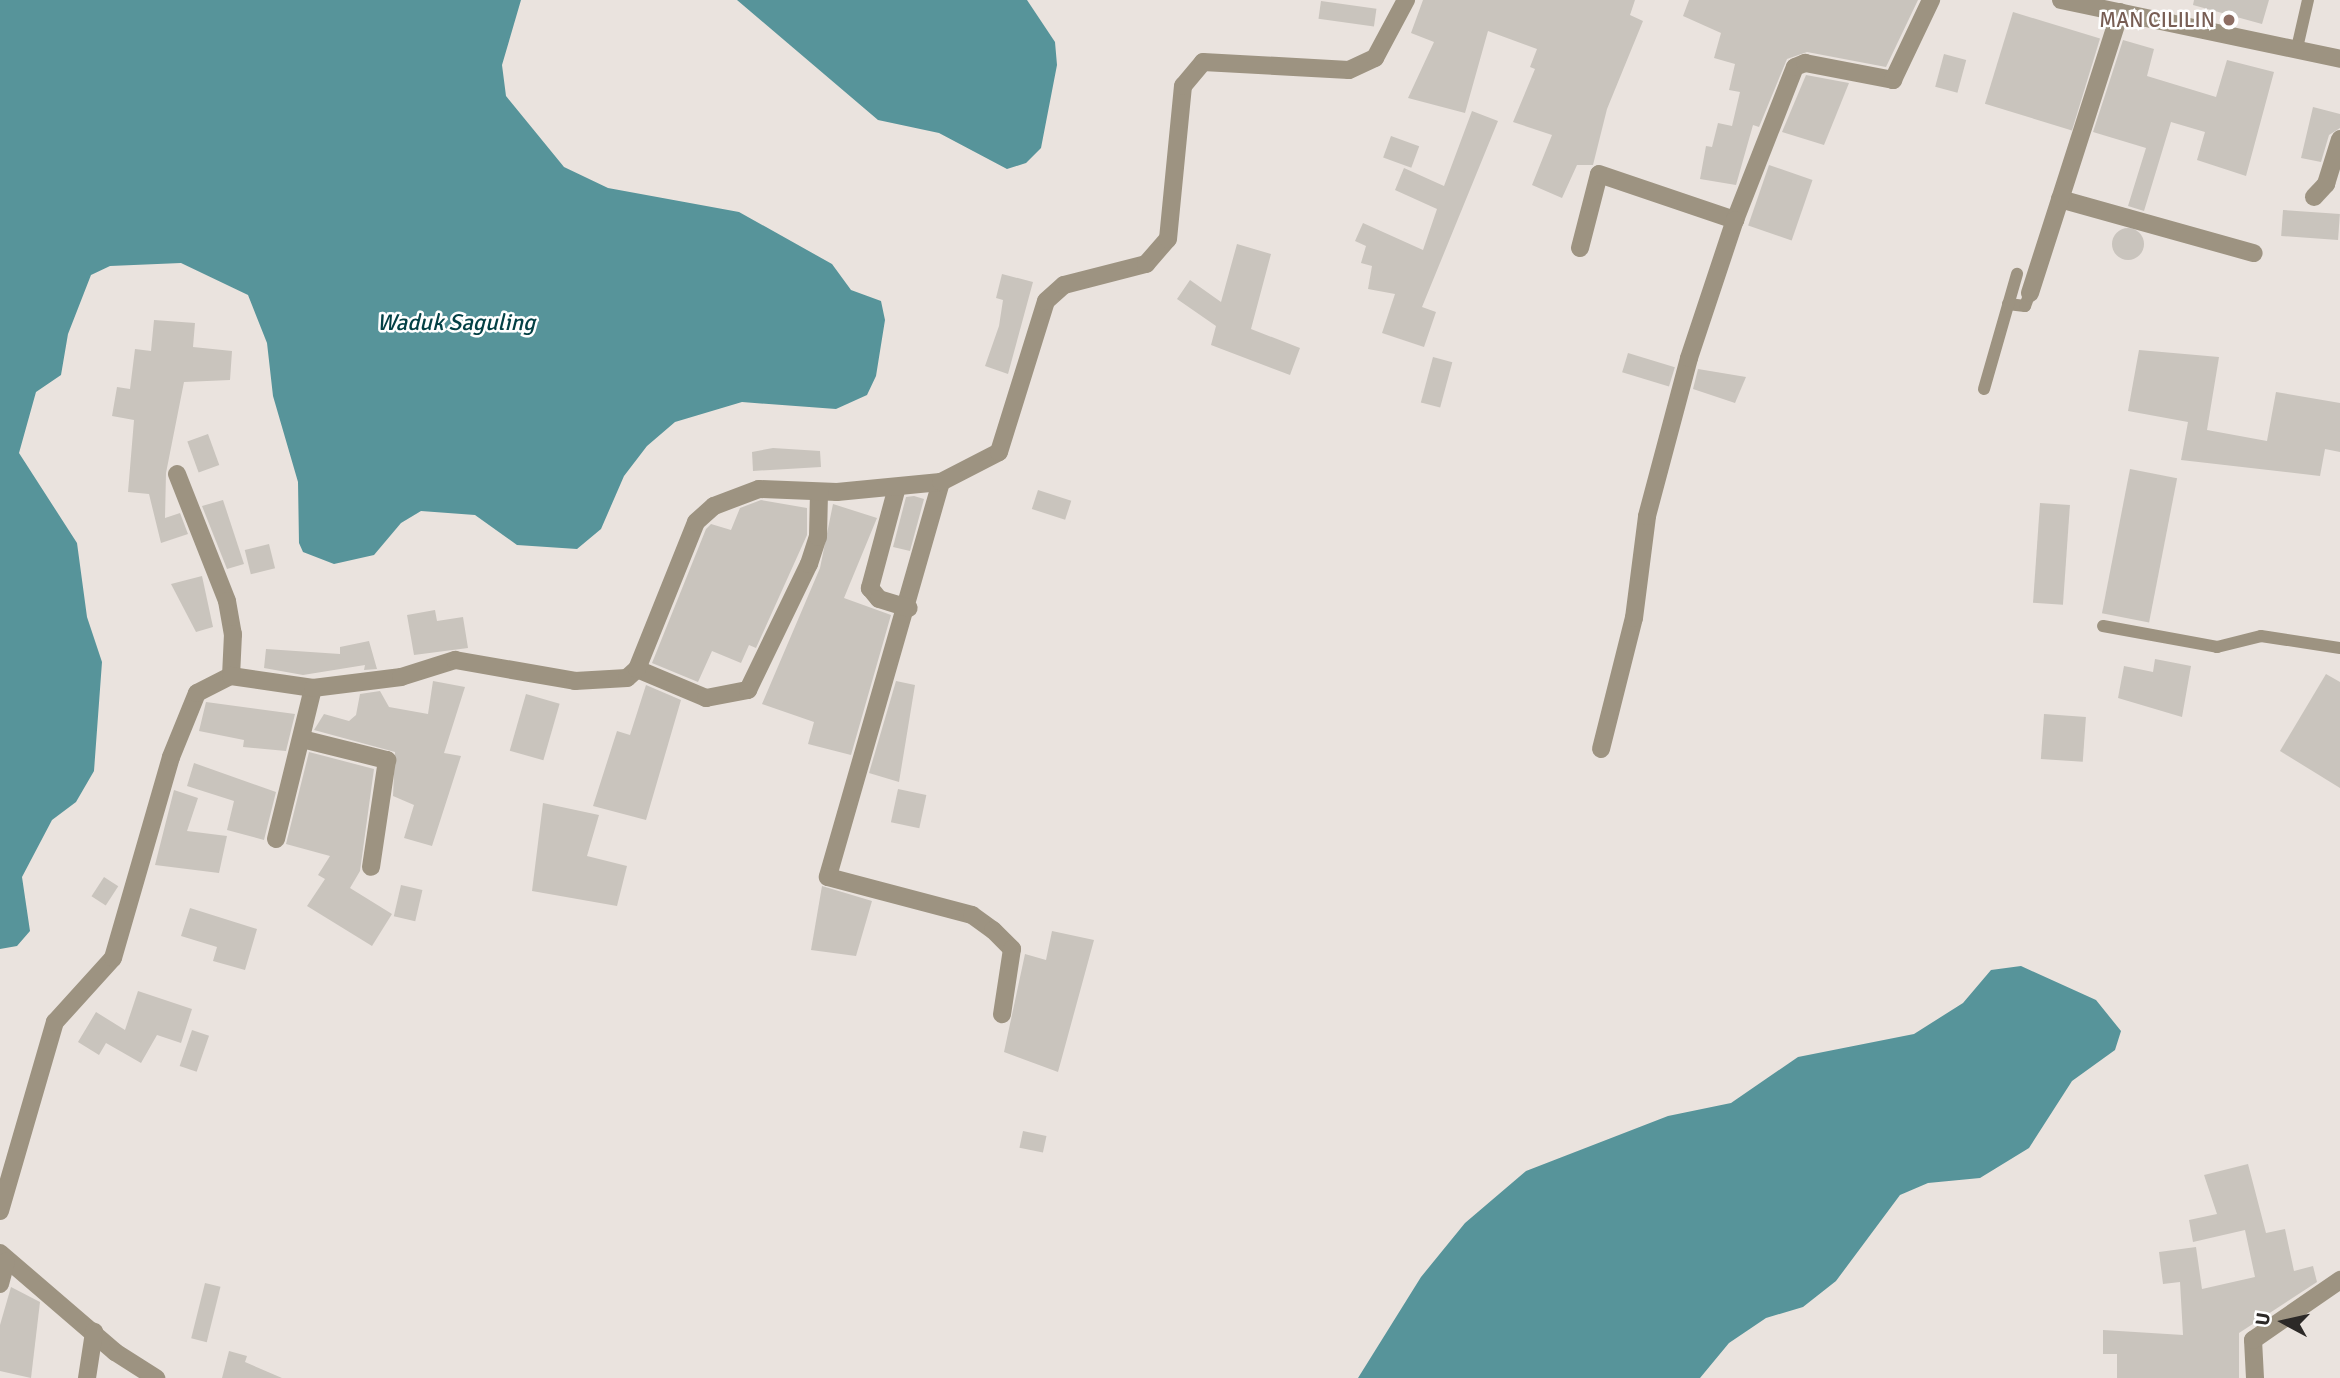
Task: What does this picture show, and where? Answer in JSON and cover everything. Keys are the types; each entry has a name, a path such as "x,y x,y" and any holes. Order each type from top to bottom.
{"street":[{"path":"0,1211 3,1188 55,1022 113,958 171,757 197,693 230,676 313,688 401,677 455,660 612,683 637,669 696,522 735,494 819,492 941,482 999,452 1055,290 1132,270 1159,254 1168,239 1180,106 1190,73 1218,58 1334,72 1364,65 1382,50 1406,0"},
{"path":"1601,749 1634,618 1647,516 1689,358 1735,220 1795,67 1805,62 1893,80 1931,0"},
{"path":"2061,0 2340,59"},
{"path":"2030,293 2120,12"},
{"path":"2314,197 2326,184 2340,139"},
{"path":"1580,248 1595,177 1602,173 1735,220"},
{"path":"2060,199 2254,253"},
{"path":"177,474 227,601 233,634 230,676"},
{"path":"941,482 909,608 828,877 972,915 993,930 1012,949 1002,1014"},
{"path":"897,487 870,589 879,599 909,608"},
{"path":"637,669 706,698 748,690 810,564 818,537 819,492"},
{"path":"276,839 313,688"},
{"path":"302,739 387,760 371,866"},
{"path":"0,1284 3,1257"},
{"path":"3,1257 94,1332 156,1378"},
{"path":"2255,1378 2253,1340 2340,1280"},
{"path":"87,1378 94,1332"}],"lane":[{"path":"2297,48 2308,0"},
{"path":"1984,389 2017,274"},
{"path":"2008,304 2025,306 2030,293"},
{"path":"2103,626 2217,647 2261,636 2340,649"}],"water":[{"name":"Waduk Saguling","path":"0,0 521,0 502,65 506,96 564,167 608,188 739,212 832,264 851,290 881,301 885,320 876,376 867,395 836,409 742,402 675,422 647,446 624,476 601,529 577,549 517,545 475,515 421,511 401,523 374,555 334,564 303,552 299,543 298,482 273,396 267,343 248,295 181,263 110,266 91,275 68,334 61,375 36,392 19,453 77,543 87,617 102,662 94,771 76,802 52,820 22,877 30,931 17,946 0,949"},
{"path":"737,0 1027,0 1055,42 1057,65 1041,148 1026,163 1007,169 939,133 878,120"},
{"path":"2021,966 2096,1000 2121,1031 2115,1050 2072,1081 2029,1148 1980,1178 1928,1183 1900,1195 1836,1281 1803,1307 1766,1318 1729,1343 1700,1378 1358,1378 1421,1277 1465,1223 1526,1171 1668,1116 1731,1103 1798,1057 1914,1034 1963,1003 1991,970"}],"building":[{"path":"1423,0 1635,0 1630,15 1643,21 1607,109 1593,165 1577,165 1562,198 1532,185 1552,135 1513,122 1535,69 1530,67 1537,49 1488,31 1465,113 1408,98 1434,42 1411,33"},
{"path":"1689,0 1918,0 1886,67 1807,52 1787,59 1759,127 1753,125 1736,185 1700,179 1706,146 1712,147 1718,123 1732,126 1740,92 1729,90 1735,64 1714,58 1721,33 1683,16"},
{"path":"2194,0 2269,0 2262,24 2193,5"},
{"path":"1321,1 1376,9 1374,27 1318,19"},
{"path":"2013,12 2100,39 2072,130 1985,104"},
{"path":"2123,40 2154,49 2147,76 2216,97 2227,60 2274,72 2246,176 2197,160 2205,132 2171,122 2144,211 2128,206 2146,148 2093,132"},
{"path":"1944,54 1966,60 1957,93 1935,87"},
{"path":"1806,75 1849,83 1824,145 1782,132"},
{"path":"2313,107 2340,114 2340,128 2329,135 2321,162 2301,158"},
{"path":"1472,111 1498,121 1422,307 1436,312 1424,347 1382,333 1395,294 1368,289 1372,266 1361,263 1366,246 1355,241 1363,223 1423,250 1437,209 1395,190 1404,168 1444,186"},
{"path":"1391,136 1419,146 1411,168 1383,158"},
{"path":"1769,165 1812,180 1792,240 1748,226"},
{"path":"2283,210 2340,214 2338,240 2281,236"},
{"path":"2128,228 2139,233 2144,244 2139,255 2128,260 2117,255 2112,244 2117,233"},
{"path":"1237,244 1271,254 1251,329 1300,348 1290,375 1211,345 1216,326 1177,299 1190,280 1221,302"},
{"path":"1002,274 1033,282 1008,374 985,366 999,326 1003,300 996,298"},
{"path":"154,320 195,323 193,347 232,351 230,380 184,382 166,473 165,518 180,513 188,534 161,543 149,494 128,492 134,420 112,416 117,387 130,389 135,349 151,351"},
{"path":"2139,350 2219,357 2207,430 2267,441 2276,392 2340,403 2340,452 2325,449 2320,476 2181,460 2188,422 2128,411"},
{"path":"1628,353 1675,367 1669,386 1622,372"},
{"path":"1433,357 1452,362 1440,408 1421,402"},
{"path":"1698,369 1746,377 1735,403 1693,389"},
{"path":"208,434 219,465 199,473 187,442"},
{"path":"773,448 820,451 821,467 753,471 752,452"},
{"path":"2130,469 2177,478 2149,622 2102,613"},
{"path":"1038,490 1071,501 1065,520 1032,509"},
{"path":"906,497 924,499 910,551 893,547"},
{"path":"223,500 244,564 227,569 202,506"},
{"path":"761,500 807,508 807,535 756,648 749,645 741,663 712,651 698,682 652,663 706,529 711,524 731,530 740,508"},
{"path":"2040,503 2070,505 2063,605 2033,603"},
{"path":"833,504 877,518 844,598 891,615 851,755 808,744 814,722 762,704 820,568"},
{"path":"269,544 275,568 251,574 245,550"},
{"path":"202,576 213,627 196,632 171,584"},
{"path":"435,610 437,621 463,617 468,648 414,655 407,615"},
{"path":"369,641 377,669 364,670 365,665 303,675 264,668 266,649 340,654 340,647"},
{"path":"2155,659 2191,666 2182,717 2118,698 2124,666 2153,672"},
{"path":"2326,674 2340,682 2340,788 2280,751"},
{"path":"433,681 465,687 444,753 461,756 432,846 404,838 414,805 393,796 395,752 314,730 324,714 349,721 356,715 360,694 380,691 389,707 428,714"},
{"path":"896,681 915,685 899,782 869,773"},
{"path":"646,685 681,700 646,820 593,806 617,731 630,735"},
{"path":"526,694 560,704 543,760 510,751"},
{"path":"206,702 295,714 286,751 243,747 244,740 199,731"},
{"path":"2044,714 2086,717 2083,762 2041,759"},
{"path":"309,752 374,769 360,871 350,888 392,914 372,946 307,906 325,879 318,875 330,856 286,844"},
{"path":"194,763 276,792 264,840 227,830 234,801 187,786"},
{"path":"898,789 926,795 919,828 891,822"},
{"path":"174,790 198,798 187,831 227,836 219,873 155,865"},
{"path":"543,803 599,815 587,856 627,866 617,906 532,891"},
{"path":"104,877 118,886 106,906 91,896"},
{"path":"401,885 422,890 415,921 394,916"},
{"path":"822,886 872,901 856,956 811,950"},
{"path":"190,908 257,929 245,970 213,961 217,947 181,936"},
{"path":"1052,931 1094,940 1058,1072 1004,1052 1025,954 1046,960"},
{"path":"138,991 192,1009 181,1043 157,1035 141,1063 106,1043 99,1055 78,1042 96,1012 125,1030"},
{"path":"192,1030 209,1036 197,1072 180,1066"},
{"path":"1023,1131 1046,1136 1043,1153 1019,1148"},
{"path":"2248,1164 2266,1233 2285,1229 2294,1271 2313,1266 2317,1282 2239,1333 2239,1378 2117,1378 2117,1354 2103,1354 2103,1330 2183,1335 2180,1282 2163,1284 2159,1252 2196,1247 2202,1289 2255,1277 2245,1230 2193,1242 2189,1220 2217,1214 2204,1175"},
{"path":"205,1283 221,1287 207,1342 191,1338"},
{"path":"11,1287 40,1302 31,1378 0,1371 0,1325"},
{"path":"229,1351 247,1356 245,1362 282,1378 222,1378"}],"place":[{"name":"MAN CILILIN","path":"2229,20"}]}
